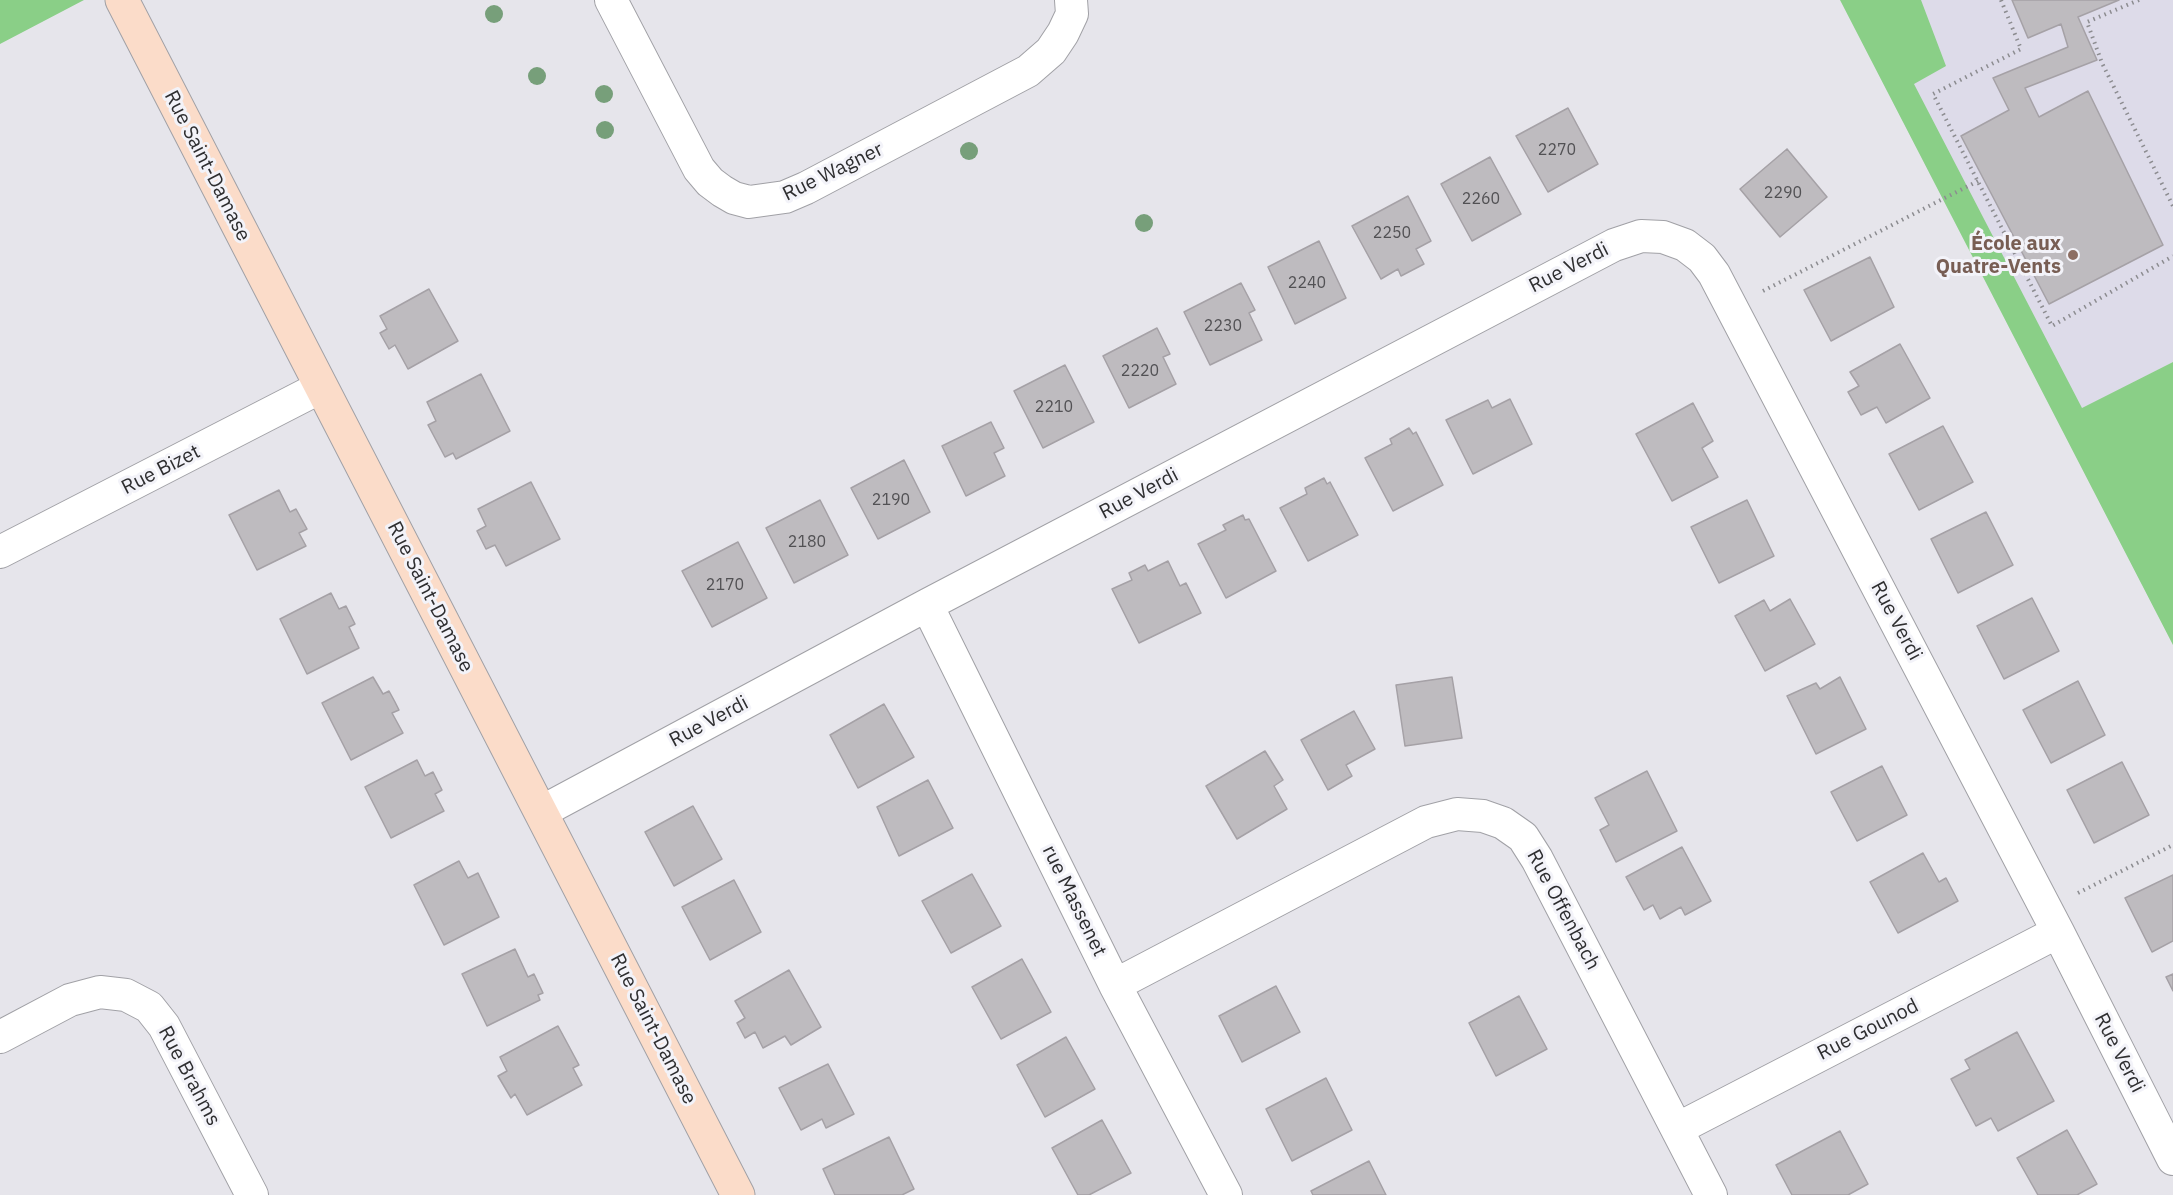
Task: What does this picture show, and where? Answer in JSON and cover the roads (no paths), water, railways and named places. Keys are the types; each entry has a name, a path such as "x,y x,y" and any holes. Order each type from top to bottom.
{"street":[{"name":"Rue Saint-Damase","path":"122,0 738,1195"},
{"name":"Rue Wagner","path":"611,0 699,169 722,191 749,202 784,197 806,188 1028,71 1051,51 1063,33 1072,14 1071,0"},
{"name":"Rue Verdi","path":"541,812 927,605 1614,245 1641,236 1663,237 1685,245 1702,258 1714,274 2058,932 2173,1159"},
{"name":"Rue Bizet","path":"0,552 321,387"},
{"name":"rue Massenet","path":"927,605 1115,985 1226,1195"},
{"name":"Rue Offenbach","path":"1115,985 1426,822 1456,814 1483,816 1503,823 1523,837 1537,859 1711,1195"},
{"name":"Rue Gounod","path":"1677,1129 2058,932"},
{"name":"Rue Brahms","path":"0,1037 70,1000 100,992 126,994 149,1007 164,1026 252,1195"}],"place":[{"name":"École aux Quatre-Vents","path":"2073,255"}]}
